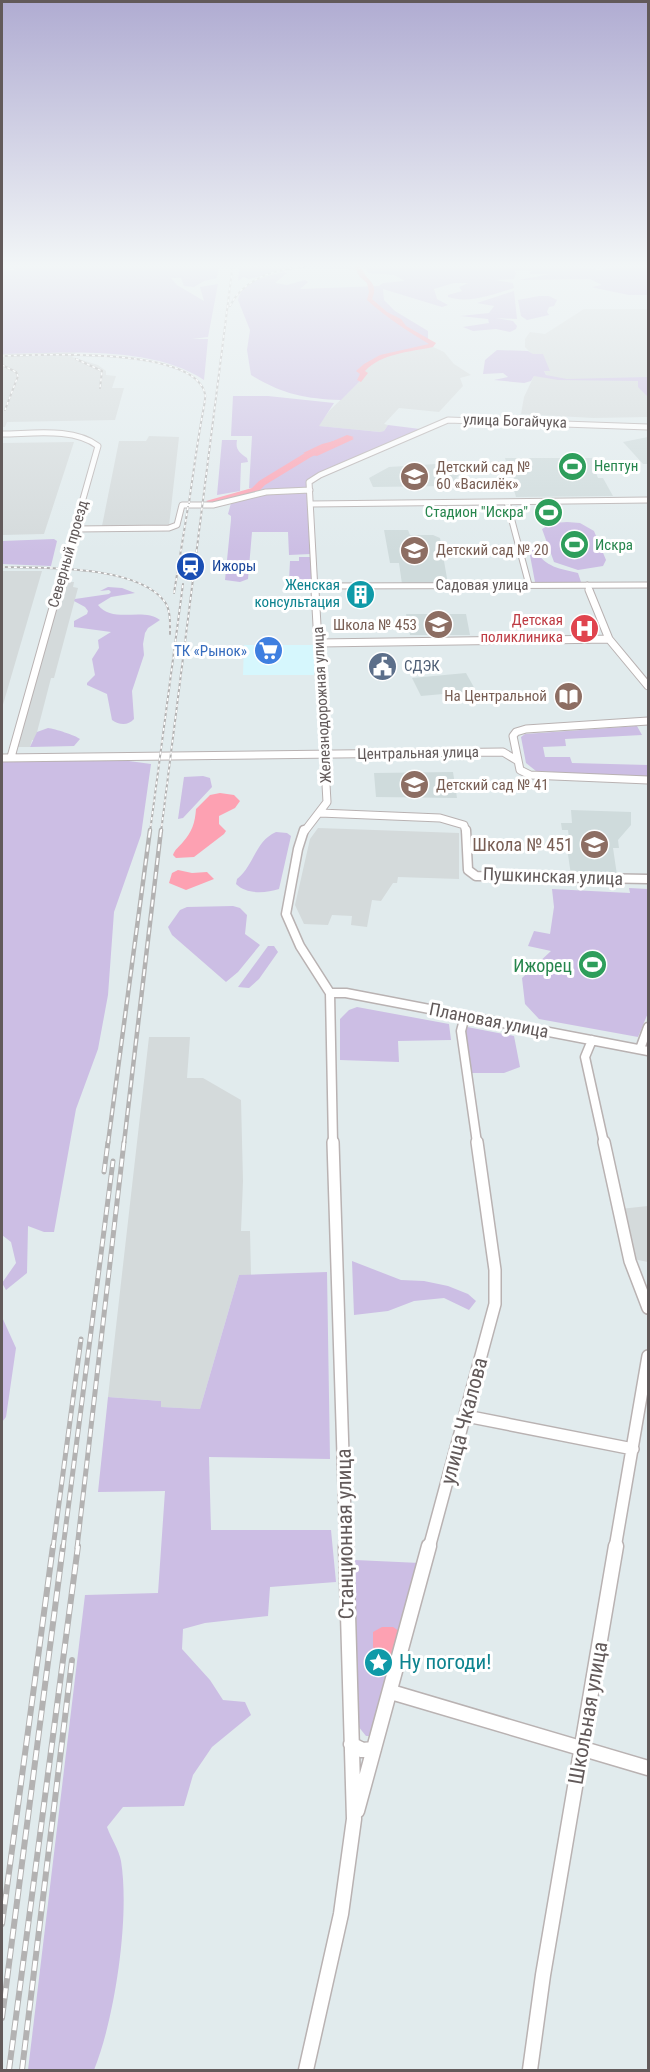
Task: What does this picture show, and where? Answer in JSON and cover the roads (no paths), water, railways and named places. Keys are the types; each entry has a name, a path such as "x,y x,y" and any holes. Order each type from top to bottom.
{"street":[{"name":"улица Богайчука","path":"310,490 309,482 315,477 448,420 648,427"},
{"name":"Северный проезд","path":"2,434 75,436 97,443 98,449 11,758"},
{"path":"75,529 169,528 178,523 182,505 213,505 266,492 310,490 311,504 648,500"},
{"path":"507,502 529,585"},
{"name":"Железнодорожная улица","path":"311,504 327,802 305,828 298,849 286,914 300,946 330,993"},
{"path":"587,585 609,639 648,686"},
{"name":"Садовая улица","path":"315,586 648,585"},
{"path":"319,643 609,639"},
{"name":"Центральная улица","path":"503,752 514,745 513,736 521,730 648,721"},
{"path":"514,745 518,761"},
{"name":"Центральная улица","path":"2,758 503,752 518,761 520,770 531,775 648,780"},
{"name":"Пушкинская улица","path":"320,813 452,820 464,825 468,870 476,876 648,879"},
{"name":"Плановая улица","path":"330,993 346,993 644,1050"},
{"name":"Станционная улица","path":"306,2070 345,1893 351,1860 354,1819 330,993"},
{"name":"улица Чкалова","path":"354,1819 492,1322 496,1289 461,1031 465,1016"},
{"path":"644,1050 648,1027"},
{"path":"592,1040 585,1057 630,1261 648,1308"},
{"name":"Школьная улица","path":"530,2070 543,1975 648,1356"},
{"path":"466,1416 633,1449"},
{"path":"391,1692 648,1768"},
{"path":"351,1744 365,1751 374,1749"}],"waterway":[{"path":"361,380 364,373 360,371 375,360"},
{"path":"210,501 255,490 262,483 308,455 350,437"}],"railway":[{"path":"78,360 102,371 100,388"},
{"path":"136,360 174,368 195,379 205,394 189,503"},
{"path":"161,832 221,360"},
{"path":"2,365 16,372 18,376 5,410"},
{"path":"174,593 188,507"},
{"path":"2,567 89,571 134,581 152,590 165,602 169,613 170,634"},
{"path":"150,832 183,584"},
{"path":"108,1143 150,830"},
{"path":"124,1143 161,830"},
{"path":"104,1172 108,1142"},
{"path":"77,1548 124,1142"},
{"path":"63,1548 113,1161"},
{"path":"53,1548 81,1339"},
{"path":"2,1924 53,1546"},
{"path":"2,2018 63,1546"},
{"path":"9,2070 78,1546"},
{"path":"22,2070 72,1660"}],"place":[{"name":"Нептун","path":"573,466"},
{"name":"Детский сад № 60 «Василёк»","path":"415,476"},
{"name":"Стадион \"Искра\"","path":"549,512"},
{"name":"Искра","path":"574,545"},
{"name":"Детский сад № 20","path":"415,550"},
{"name":"Ижоры","path":"191,566"},
{"name":"Женская консультация","path":"361,594"},
{"name":"Школа № 453","path":"438,625"},
{"name":"Детская поликлиника","path":"584,629"},
{"name":"ТК «Рынок»","path":"268,651"},
{"name":"СДЭК","path":"383,666"},
{"name":"На Центральной","path":"568,696"},
{"name":"Детский сад № 41","path":"415,785"},
{"name":"Школа № 451","path":"594,844"},
{"name":"Ижорец","path":"593,965"},
{"name":"Ну погоди!","path":"378,1662"}]}
